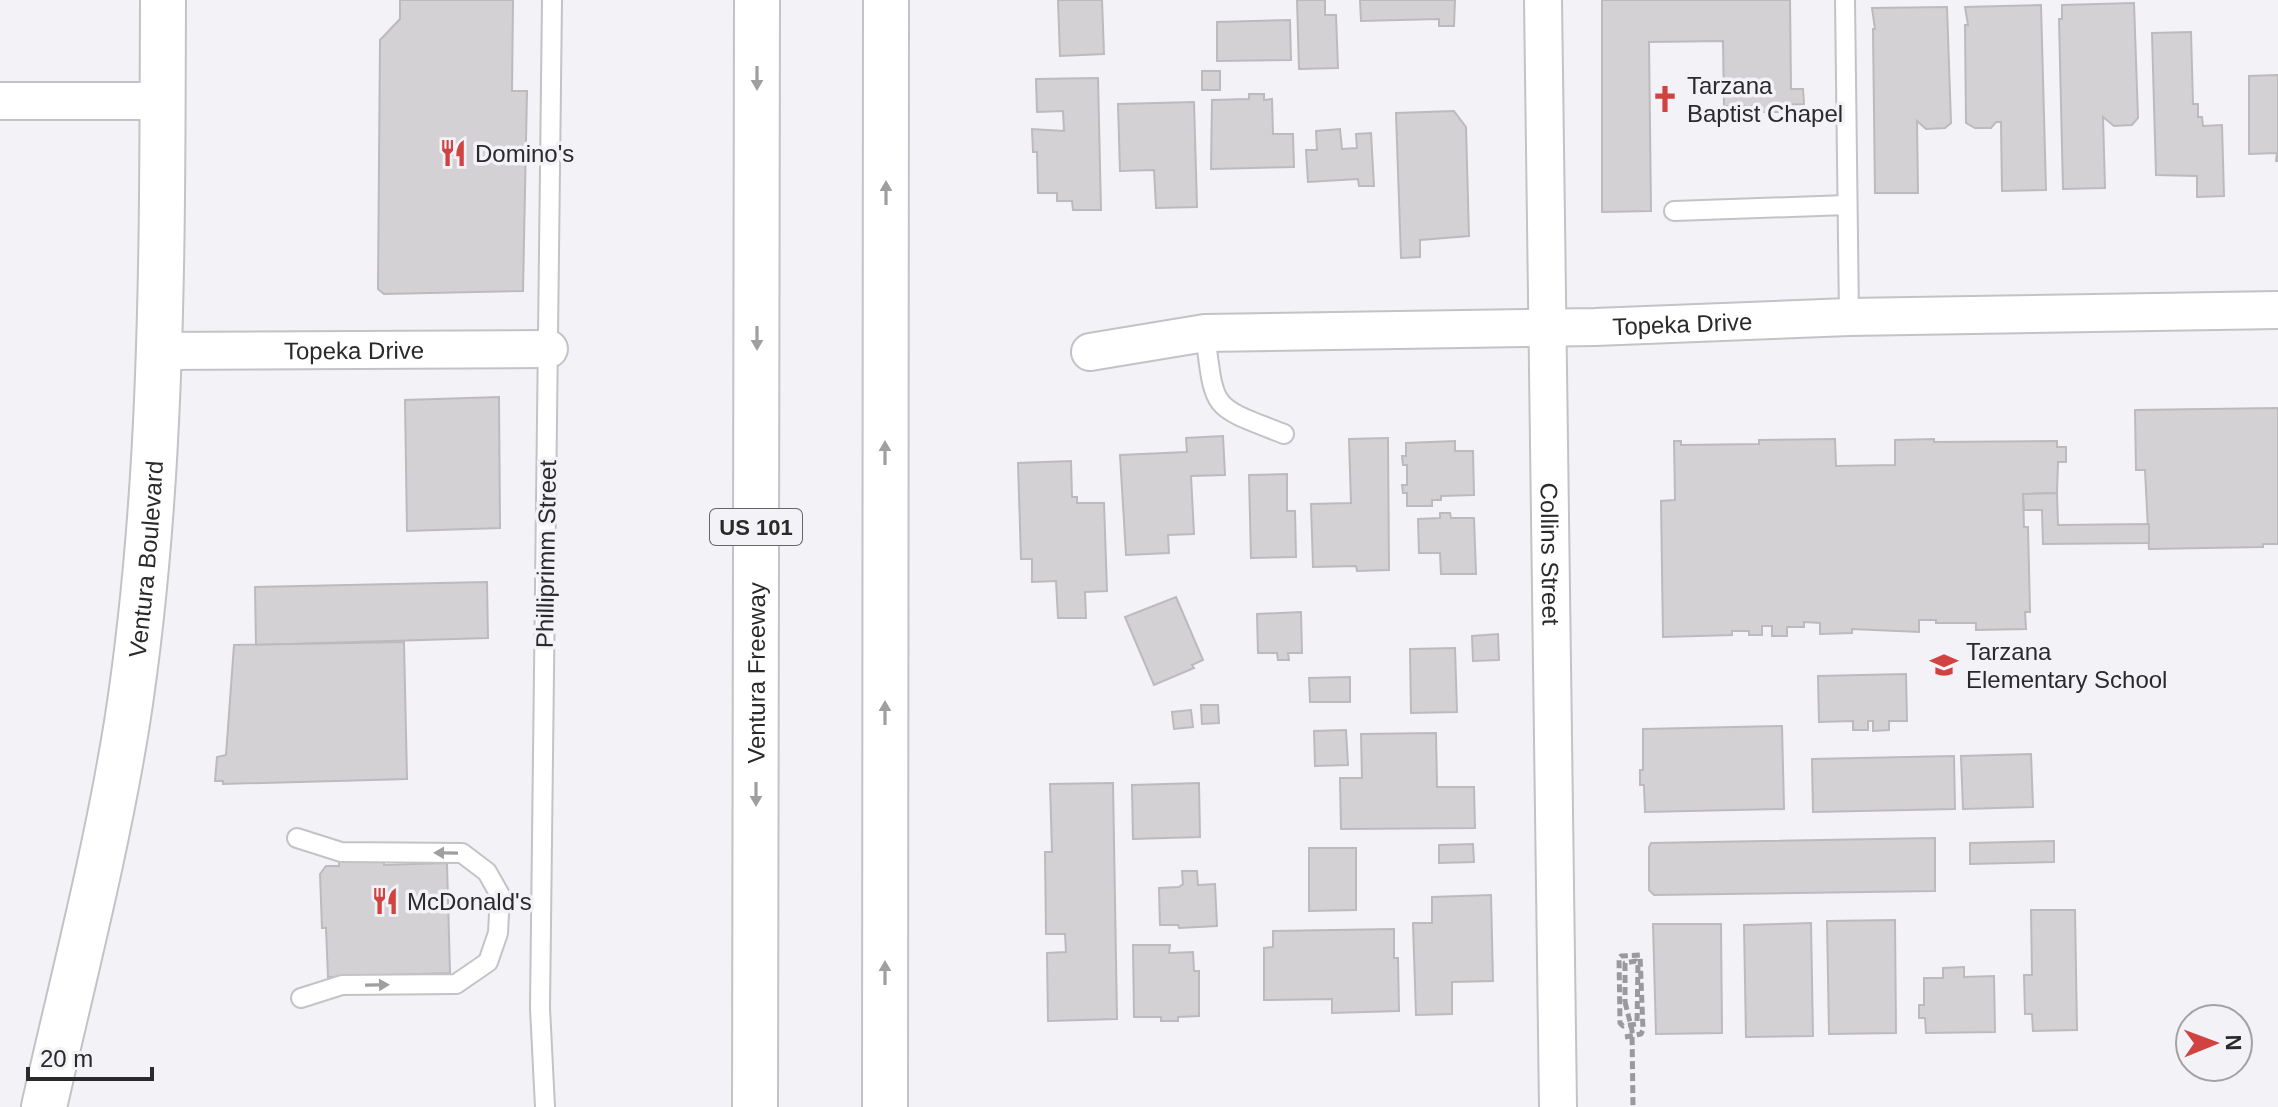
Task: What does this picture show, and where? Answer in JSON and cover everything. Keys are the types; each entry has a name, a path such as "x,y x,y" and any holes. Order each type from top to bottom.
{"main road":[{"name":"Ventura Boulevard","path":"44,1107 92,909 127,722 149,513 158,351 163,0"},
{"name":"Ventura Freeway","path":"755,1107 757,0"},
{"path":"885,1107 886,0"}],"street":[{"name":"Collins Street","path":"1543,0 1545,328 1558,1107"},
{"path":"0,101 163,101"},
{"name":"Topeka Drive","path":"1090,352 1205,333 2278,310"},
{"name":"Topeka Drive","path":"158,351 549,349"}],"lane":[{"name":"Philliprimm Street","path":"545,1107 540,1008 552,0"},
{"path":"1845,0 1849,317"},
{"path":"1674,211 1847,205"},
{"path":"1205,333 1212,389 1218,403 1229,413 1284,434"},
{"path":"297,838 341,852 462,853 487,872 500,895 498,933 488,962 456,984 342,985 301,998"}],"path":[{"path":"1625,1037 1633,1035 1641,1034 1643,1030 1640,955 1619,958 1620,1023 1623,1026 1637,1024 1639,1021 1638,963 1625,963 1625,1002 1629,1016 1632,1030 1632,1045 1633,1061 1633,1107"}],"building":[{"path":"400,0 513,0 512,91 527,91 523,291 384,294 378,289 380,40 400,19"},
{"path":"1058,0 1102,0 1104,54 1060,56"},
{"path":"1297,0 1325,0 1325,15 1336,15 1338,68 1299,69"},
{"path":"1360,0 1455,0 1454,26 1439,26 1439,19 1361,21"},
{"path":"1602,0 1790,0 1791,89 1803,89 1804,104 1778,105 1778,112 1751,112 1751,106 1724,106 1723,41 1649,42 1651,211 1602,212"},
{"path":"2134,3 2138,118 2132,125 2114,126 2103,117 2105,188 2063,189 2059,19 2062,19 2062,5"},
{"path":"2041,5 2046,190 2002,191 2001,122 1996,122 1991,128 1975,128 1966,123 1965,25 1968,25 1965,7"},
{"path":"1947,7 1951,123 1945,128 1926,129 1917,121 1918,193 1875,193 1875,29 1872,8"},
{"path":"1290,20 1291,60 1217,61 1217,22"},
{"path":"2191,32 2193,104 2198,104 2198,117 2202,117 2203,126 2222,125 2224,196 2197,197 2197,176 2156,175 2152,33"},
{"path":"1202,71 1220,71 1220,90 1202,90"},
{"path":"2278,75 2278,161 2276,161 2277,153 2249,154 2249,76"},
{"path":"1098,78 1101,210 1073,210 1072,201 1057,201 1057,193 1038,193 1037,152 1033,152 1032,129 1064,131 1063,111 1037,112 1036,79"},
{"path":"1249,94 1264,94 1264,100 1272,99 1273,134 1293,134 1294,167 1211,169 1212,100 1249,99"},
{"path":"1194,102 1197,207 1156,208 1154,170 1120,171 1118,104"},
{"path":"1454,111 1466,127 1469,236 1420,240 1420,257 1401,258 1396,113"},
{"path":"1340,129 1342,149 1357,148 1356,134 1371,133 1374,186 1359,186 1358,179 1308,182 1306,150 1317,150 1316,131"},
{"path":"499,397 500,528 407,531 405,400"},
{"path":"2278,408 2278,544 2263,544 2263,547 2149,549 2145,470 2136,470 2135,410"},
{"path":"1223,436 1225,475 1191,476 1194,534 1168,535 1169,553 1126,555 1120,455 1187,452 1186,438"},
{"path":"1388,438 1389,570 1357,571 1356,566 1313,567 1311,504 1351,503 1349,439"},
{"path":"1835,439 1836,466 1895,465 1895,440 2057,441 2057,447 2066,447 2066,462 2058,462 2057,493 2023,494 2024,527 2028,527 2030,612 2025,612 2026,629 1976,630 1976,623 1919,620 1919,632 1852,629 1852,633 1820,634 1820,623 1804,622 1804,627 1787,627 1787,636 1772,636 1772,626 1762,626 1762,635 1732,631 1732,635 1663,637 1661,501 1675,500 1674,441 1681,441 1681,445"},
{"path":"1455,441 1455,451 1473,451 1474,495 1441,496 1441,500 1432,500 1432,506 1407,506 1407,493 1403,493 1402,485 1407,485 1407,465 1403,465 1402,456 1406,456 1406,443"},
{"path":"1071,461 1072,497 1077,497 1077,503 1104,503 1107,591 1085,592 1086,618 1058,618 1056,581 1032,582 1032,559 1021,559 1018,463"},
{"path":"1287,474 1287,511 1295,511 1296,557 1251,558 1249,475"},
{"path":"2057,493 2058,525 2149,524 2149,543 2043,544 2042,510 2024,510 2023,494"},
{"path":"1440,513 1450,513 1451,518 1474,518 1476,574 1441,574 1440,553 1419,553 1418,519 1440,518"},
{"path":"487,582 488,638 256,645 255,587"},
{"path":"1176,597 1203,660 1192,665 1194,668 1154,685 1125,617"},
{"path":"1301,612 1302,653 1288,653 1289,660 1278,660 1277,653 1258,653 1257,614"},
{"path":"1498,634 1499,660 1473,661 1472,636"},
{"path":"404,642 407,779 223,784 223,781 215,781 217,757 226,755 234,645"},
{"path":"1455,648 1457,712 1411,713 1410,649"},
{"path":"1906,674 1907,721 1889,721 1889,730 1873,731 1873,721 1868,721 1868,730 1853,730 1853,721 1819,722 1818,676"},
{"path":"1350,677 1350,702 1310,702 1309,678"},
{"path":"1201,705 1218,705 1219,723 1202,724"},
{"path":"1191,710 1193,727 1174,729 1172,712"},
{"path":"1782,726 1784,809 1645,812 1644,785 1640,785 1643,729"},
{"path":"1346,730 1348,765 1315,766 1314,731"},
{"path":"1436,733 1437,787 1474,787 1475,828 1341,829 1340,778 1362,778 1361,734"},
{"path":"2031,754 2033,807 1963,809 1961,756"},
{"path":"1954,756 1955,809 1813,812 1812,759"},
{"path":"1113,783 1117,1019 1048,1021 1047,953 1066,952 1065,934 1046,934 1045,852 1052,852 1050,784"},
{"path":"1199,783 1200,837 1133,839 1132,785"},
{"path":"1935,838 1935,891 1654,895 1649,890 1651,843"},
{"path":"2054,841 2054,862 1970,864 1970,843"},
{"path":"1473,844 1474,862 1439,863 1439,845"},
{"path":"1309,848 1356,848 1356,910 1309,911"},
{"name":"McDonald's","path":"384,857 384,865 447,863 450,973 328,977 320,874 326,866 339,866 339,859"},
{"path":"1182,871 1197,871 1198,885 1215,884 1217,926 1179,928 1178,925 1160,925 1159,888 1179,887 1183,884"},
{"path":"1491,895 1493,981 1452,982 1452,1014 1416,1015 1413,923 1432,923 1432,897"},
{"path":"2031,910 2075,910 2077,1030 2033,1031 2032,1014 2025,1014 2024,975 2032,975"},
{"path":"1895,920 1896,1033 1829,1034 1827,921"},
{"path":"1811,923 1813,1036 1746,1037 1744,925"},
{"path":"1653,924 1721,924 1722,1033 1656,1034"},
{"path":"1394,929 1399,1011 1332,1013 1332,999 1264,1000 1264,948 1273,947 1273,931"},
{"path":"1133,945 1170,945 1169,953 1193,952 1194,971 1199,971 1199,1016 1178,1017 1178,1021 1161,1021 1161,1017 1134,1017"},
{"path":"1964,967 1964,977 1994,976 1995,1032 1926,1033 1925,1018 1919,1018 1919,1005 1924,1005 1924,978 1943,978 1943,968"}],"place":[{"name":"Tarzana Baptist Chapel","path":"1665,99"},
{"name":"Domino's","path":"453,153"},
{"name":"Tarzana Elementary School","path":"1944,665"},
{"name":"McDonald's","path":"385,901"}]}
